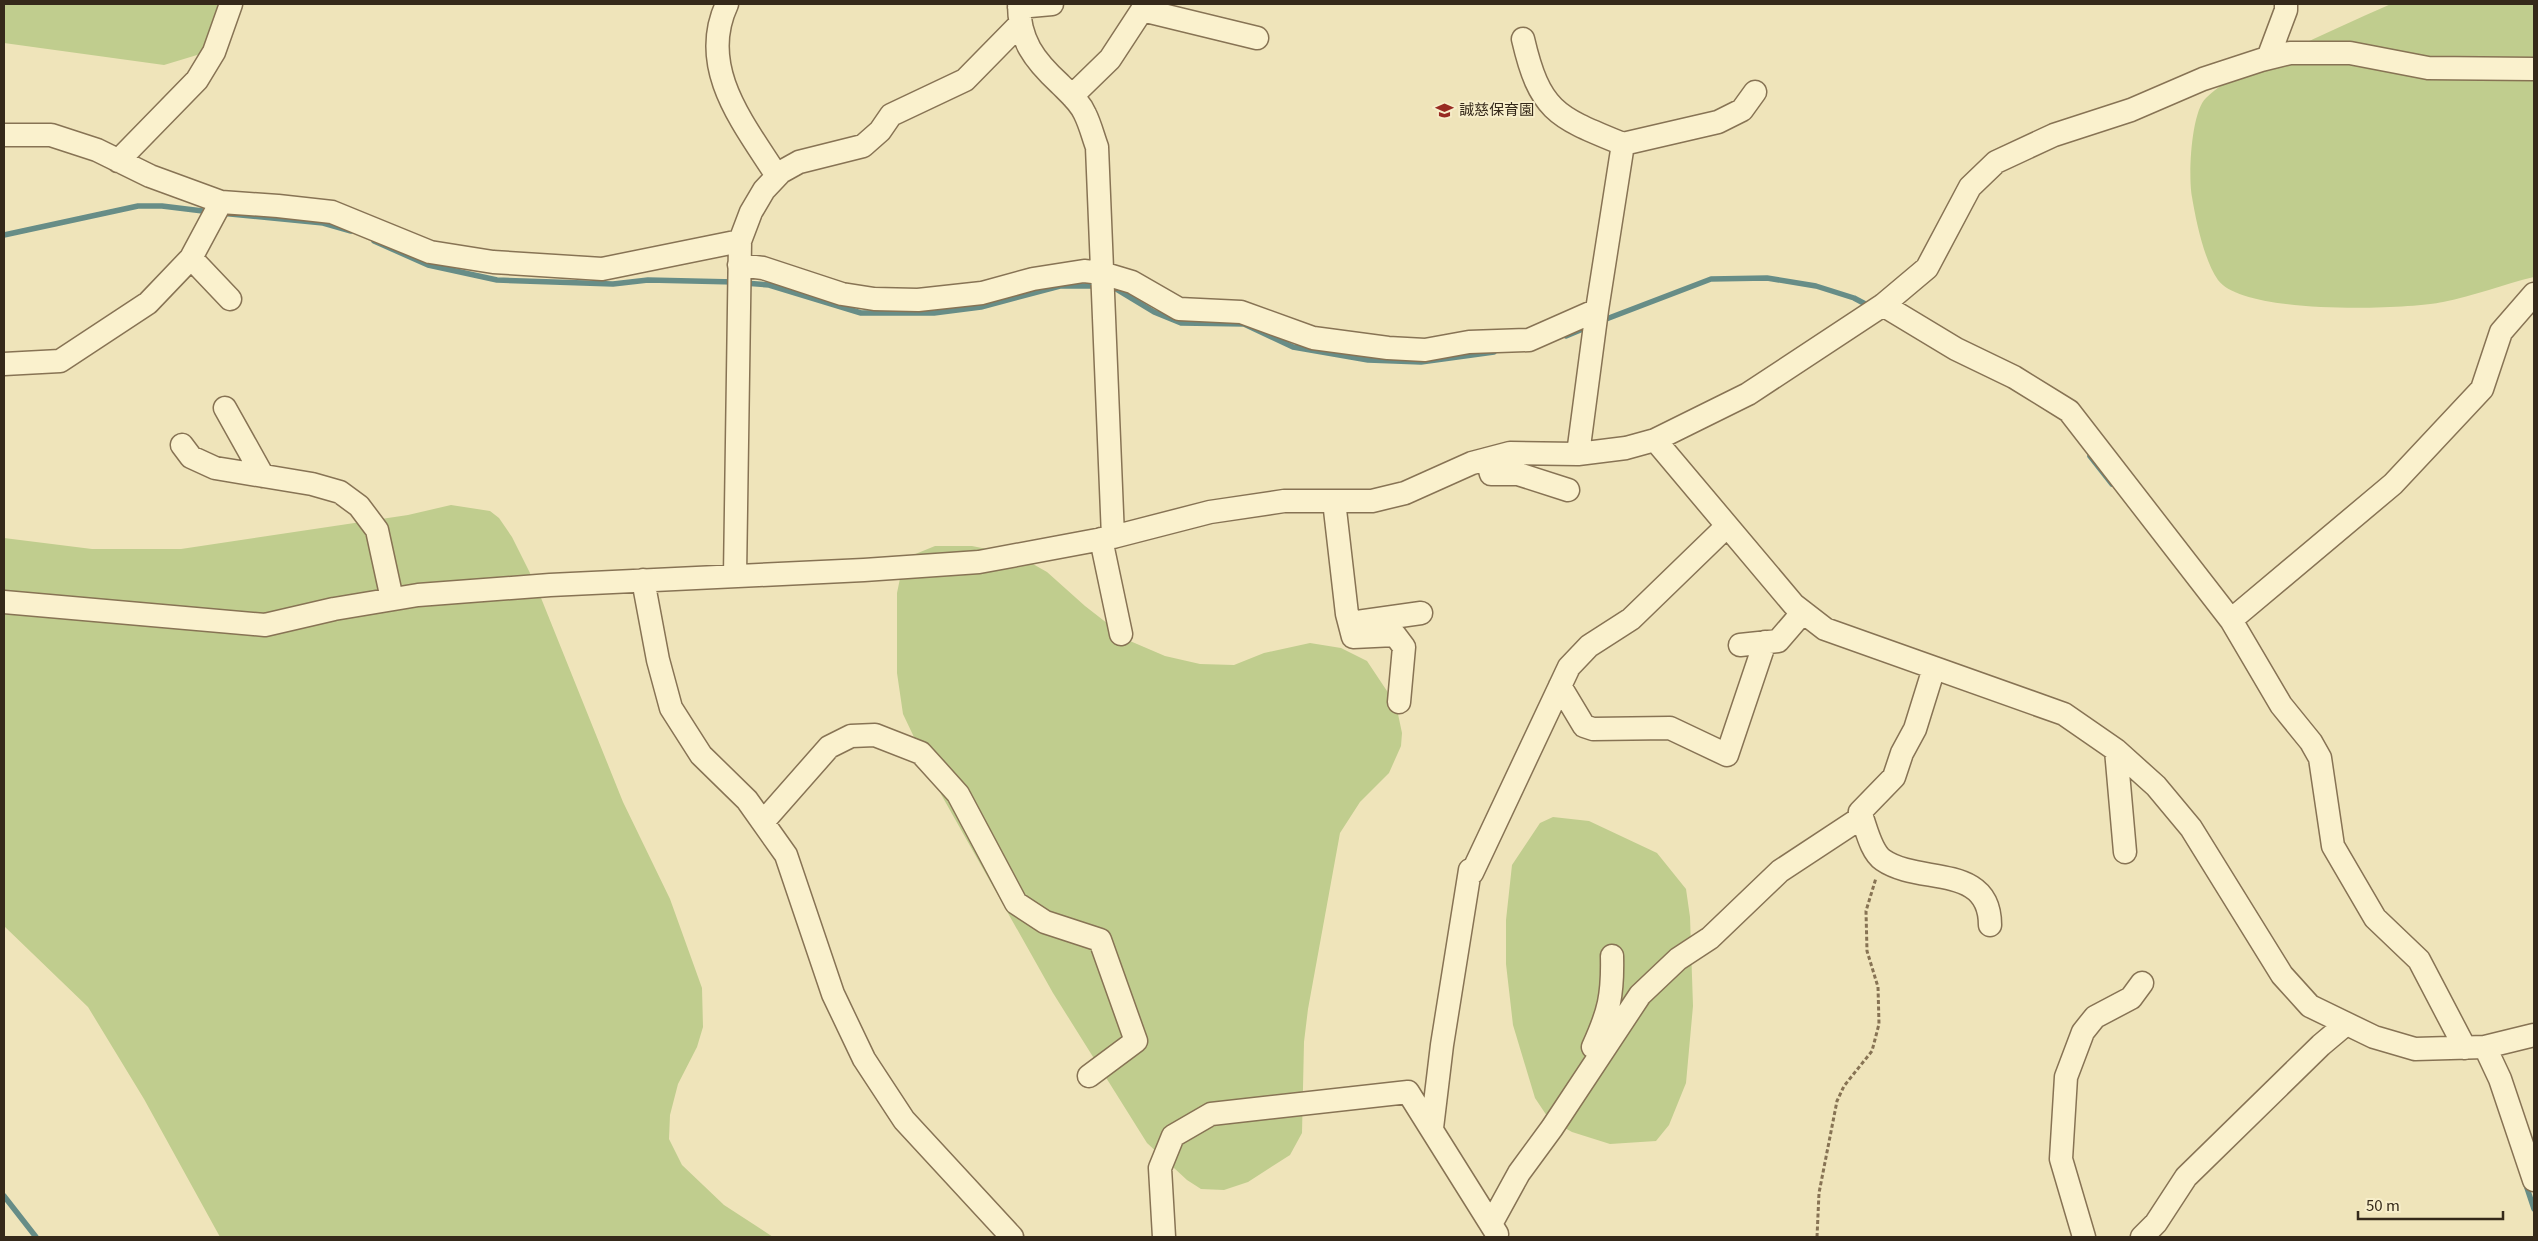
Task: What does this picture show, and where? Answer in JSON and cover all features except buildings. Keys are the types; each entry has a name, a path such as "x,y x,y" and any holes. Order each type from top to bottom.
{"street":[{"path":"118,161 197,80 214,52 231,4"},
{"path":"727,4 721,16 718,44 720,73 730,101 777,176"},
{"path":"735,576 740,241 751,212 764,190 777,176 800,162 863,146 880,131 891,115 965,80 1019,12 1052,4"},
{"path":"2268,58 2286,10 2286,4"},
{"path":"1072,96 1110,59 1144,7 1258,38"},
{"path":"1019,12 1040,65 1072,96 1085,113 1097,147 1102,273 1107,538 1121,634"},
{"path":"1523,39 1530,70 1546,103 1573,123 1623,144 1718,122 1742,110 1755,92"},
{"path":"4,602 265,625 334,609 418,595 550,585 864,570 979,562 1107,538 1210,512 1284,501 1372,501 1405,493 1472,463 1510,453 1578,454 1626,448 1655,440 1748,394 1883,305 1927,268 1970,187 1996,162 2054,135 2131,110 2203,78 2290,53 2350,53 2428,68 2534,69"},
{"path":"4,136 51,135 97,150 150,176 221,202 332,212 430,252 494,262 602,269 740,241"},
{"path":"1578,454 1597,310 1623,144"},
{"path":"4,364 60,361 84,347 148,303 191,258 221,202"},
{"path":"191,258 230,299"},
{"path":"739,265 763,268 842,294 874,299 918,300 982,293 1033,279 1084,271 1102,273 1132,282 1179,309 1241,312 1313,338 1388,348 1425,350 1469,342 1529,340 1597,310"},
{"path":"2231,620 2393,484 2482,388 2501,332 2534,294"},
{"path":"1883,305 1956,349 2014,377 2069,412 2231,620 2281,705 2311,742 2320,758 2333,846 2375,918 2419,960 2475,1048 2500,1079 2534,1180"},
{"path":"225,408 264,476"},
{"path":"1655,440 1794,605 1825,630 2064,714 2116,750 2156,786 2191,828 2282,975 2310,1006 2374,1037 2415,1049 2475,1048 2534,1035"},
{"path":"182,445 191,457 215,468 312,484 340,492 359,506 377,530 392,600"},
{"path":"1487,459 1492,474 1518,474 1568,490"},
{"path":"1334,501 1353,637 1396,635 1404,647 1399,702"},
{"path":"1432,1128 1442,1045 1470,870 1472,873 1560,686 1570,667 1589,646 1631,619 1727,526"},
{"path":"643,580 658,660 671,708 701,755 747,800 786,855 833,994 864,1059 904,1120 1012,1237"},
{"path":"1740,645 1778,641 1803,612"},
{"path":"1350,623 1421,613"},
{"path":"1560,686 1584,726 1593,730 1670,728 1727,755 1765,642"},
{"path":"1934,668 1915,729 1902,753 1894,777 1860,812 1874,848 1881,859 1900,869 1970,884 1986,900 1990,914 1990,925"},
{"path":"763,822 829,747 851,736 875,735 921,753 958,794 1016,903 1045,922 1100,940 1136,1041 1089,1076"},
{"path":"2116,750 2125,852"},
{"path":"1495,1231 1519,1173 1640,996 1678,959 1710,938 1780,871 1862,817"},
{"path":"1589,1073 1592,1049 1608,1012 1613,986 1612,956"},
{"path":"2084,1237 2061,1159 2066,1077 2083,1032 2095,1016 2131,998 2142,983"},
{"path":"2142,1237 2156,1223 2186,1176 2320,1045 2346,1024"},
{"path":"1164,1237 1160,1168 1173,1136 1211,1114 1408,1092 1495,1231"}],"path":[{"path":"1817,1237 1818,1193 1837,1100 1844,1086 1872,1051 1879,1024 1878,988 1867,951 1866,911 1881,859"}],"green space":[{"path":"4,4 226,4 207,52 164,65 4,43"},
{"path":"2391,4 2534,4 2534,277 2443,302 2394,307 2325,307 2290,304 2258,299 2233,291 2218,280 2213,272 2198,229 2192,197 2190,175 2192,145 2201,105 2206,98 2224,83"},
{"path":"451,505 490,511 499,518 512,537 535,583 623,802 670,899 702,988 703,1027 697,1047 678,1084 670,1115 669,1139 682,1165 724,1205 773,1237 220,1237 144,1099 88,1007 4,926 4,538 92,549 181,549 408,515"},
{"path":"935,546 972,546 1017,555 1047,572 1085,606 1130,641 1165,656 1200,664 1234,665 1264,653 1310,643 1341,648 1367,661 1387,691 1398,714 1402,733 1401,746 1389,773 1360,802 1340,833 1308,1009 1304,1042 1302,1133 1290,1155 1248,1182 1224,1190 1201,1189 1187,1180 1147,1143 1053,993 942,796 903,714 897,673 897,593 903,564 913,555"},
{"path":"1553,817 1589,821 1657,853 1686,889 1690,917 1693,1006 1686,1083 1669,1125 1656,1141 1610,1144 1572,1132 1549,1119 1535,1098 1513,1025 1506,964 1506,920 1512,865 1540,823"}],"waterway":[{"path":"4,235 138,206 162,206 211,212"},
{"path":"220,213 323,223 351,231"},
{"path":"374,241 428,265 497,280 613,284 648,280 735,282"},
{"path":"1601,321 1711,279 1767,278 1816,286 1854,298 1871,307"},
{"path":"744,283 769,285 861,313 934,313 981,307 1060,286 1097,286"},
{"path":"1107,288 1116,289 1154,312 1181,323 1244,324 1293,347 1368,360 1421,362 1494,352"},
{"path":"1566,336 1590,326"},
{"path":"2090,456 2112,484"},
{"path":"2525,1182 2534,1209"},
{"path":"4,1196 36,1237"}],"place":[{"name":"誠慈保育園","path":"1445,110"}]}
